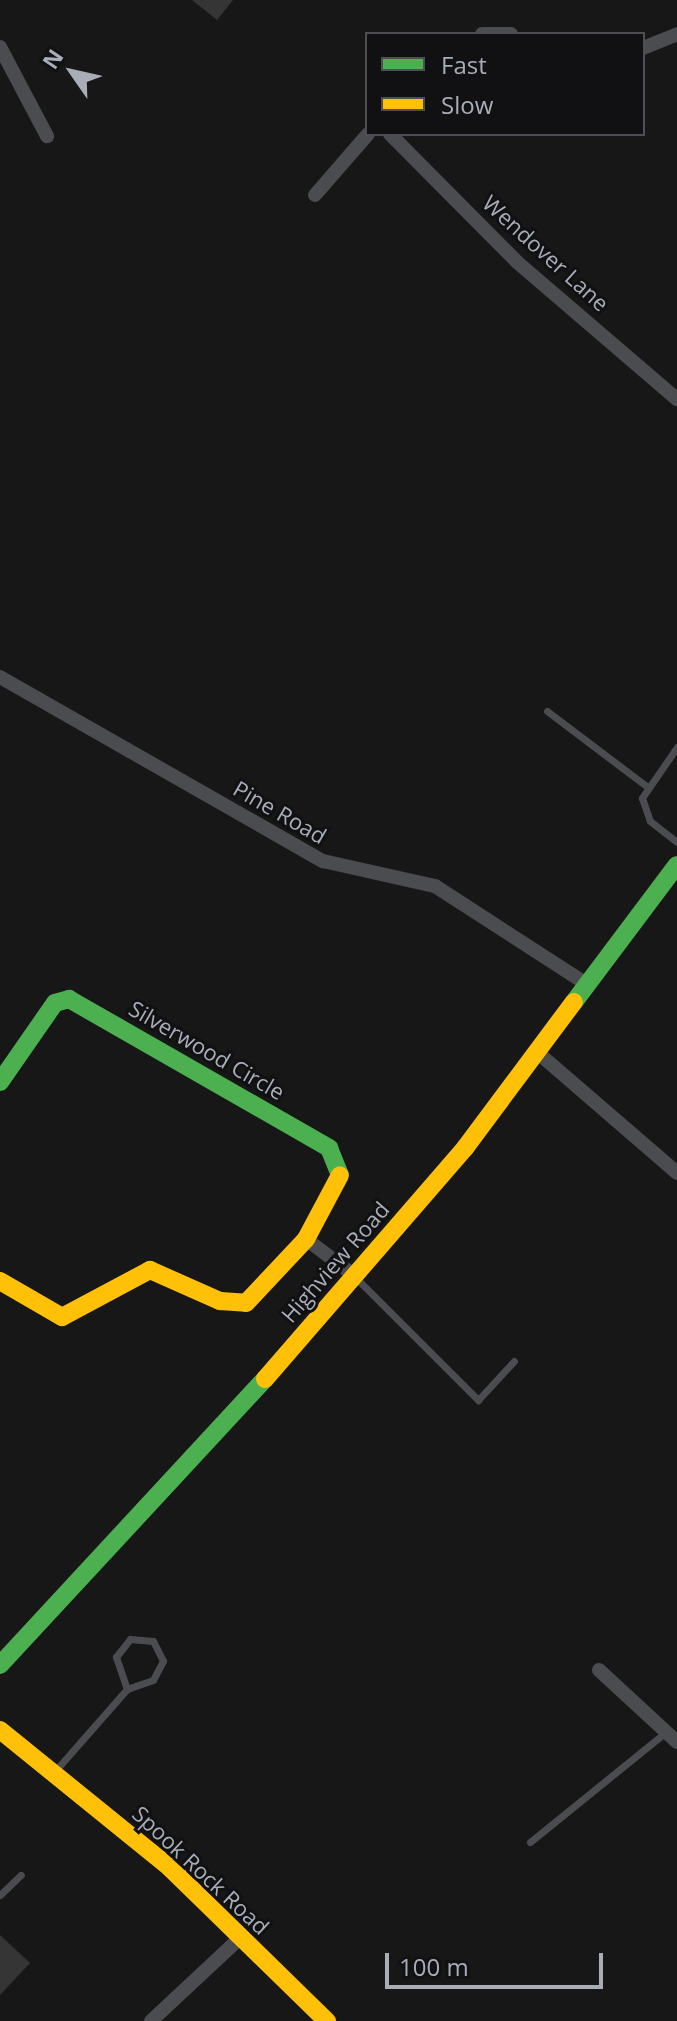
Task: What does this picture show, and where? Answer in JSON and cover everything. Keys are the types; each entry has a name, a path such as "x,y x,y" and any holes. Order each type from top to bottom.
{"street":[{"path":"645,47 677,34"},
{"path":"0,47 47,136"},
{"path":"315,195 366,136"},
{"name":"Wendover Lane","path":"392,136 517,262 677,399"},
{"name":"Pine Road","path":"0,677 323,861 435,886 588,985"},
{"name":"Highview Road","path":"0,1665 355,1276 537,1052 677,865"},
{"name":"Silverwood Circle","path":"0,1082 55,1003 69,999 329,1148 340,1174 306,1239 246,1303 220,1301 150,1270 62,1317 0,1281"},
{"path":"537,1052 677,1173"},
{"path":"306,1239 355,1276"},
{"path":"599,1670 672,1737"},
{"name":"Spook Rock Road","path":"0,1730 169,1867 239,1939 327,2021"},
{"path":"151,2021 239,1939"}],"lane":[{"path":"547,711 646,786"},
{"path":"677,747 646,786 642,809 677,842"},
{"path":"355,1276 478,1400 514,1361"},
{"path":"53,1772 127,1689 162,1669 159,1647 146,1638 118,1650 127,1689"},
{"path":"530,1842 672,1737"},
{"path":"0,1895 21,1875"}],"building":[{"path":"192,0 233,0 217,20"},
{"path":"0,1935 30,1963 0,1995"}],"traffic: fast":[{"path":"574,1002 677,865"},
{"path":"0,1082 55,1003 69,999 329,1148 340,1175"},
{"path":"0,1665 265,1379"}],"traffic: slow":[{"path":"265,1379 465,1148 574,1002"},
{"path":"0,1281 62,1317 150,1270 220,1301 246,1303 306,1239 340,1175"},
{"path":"0,1730 169,1867 327,2021"}]}
